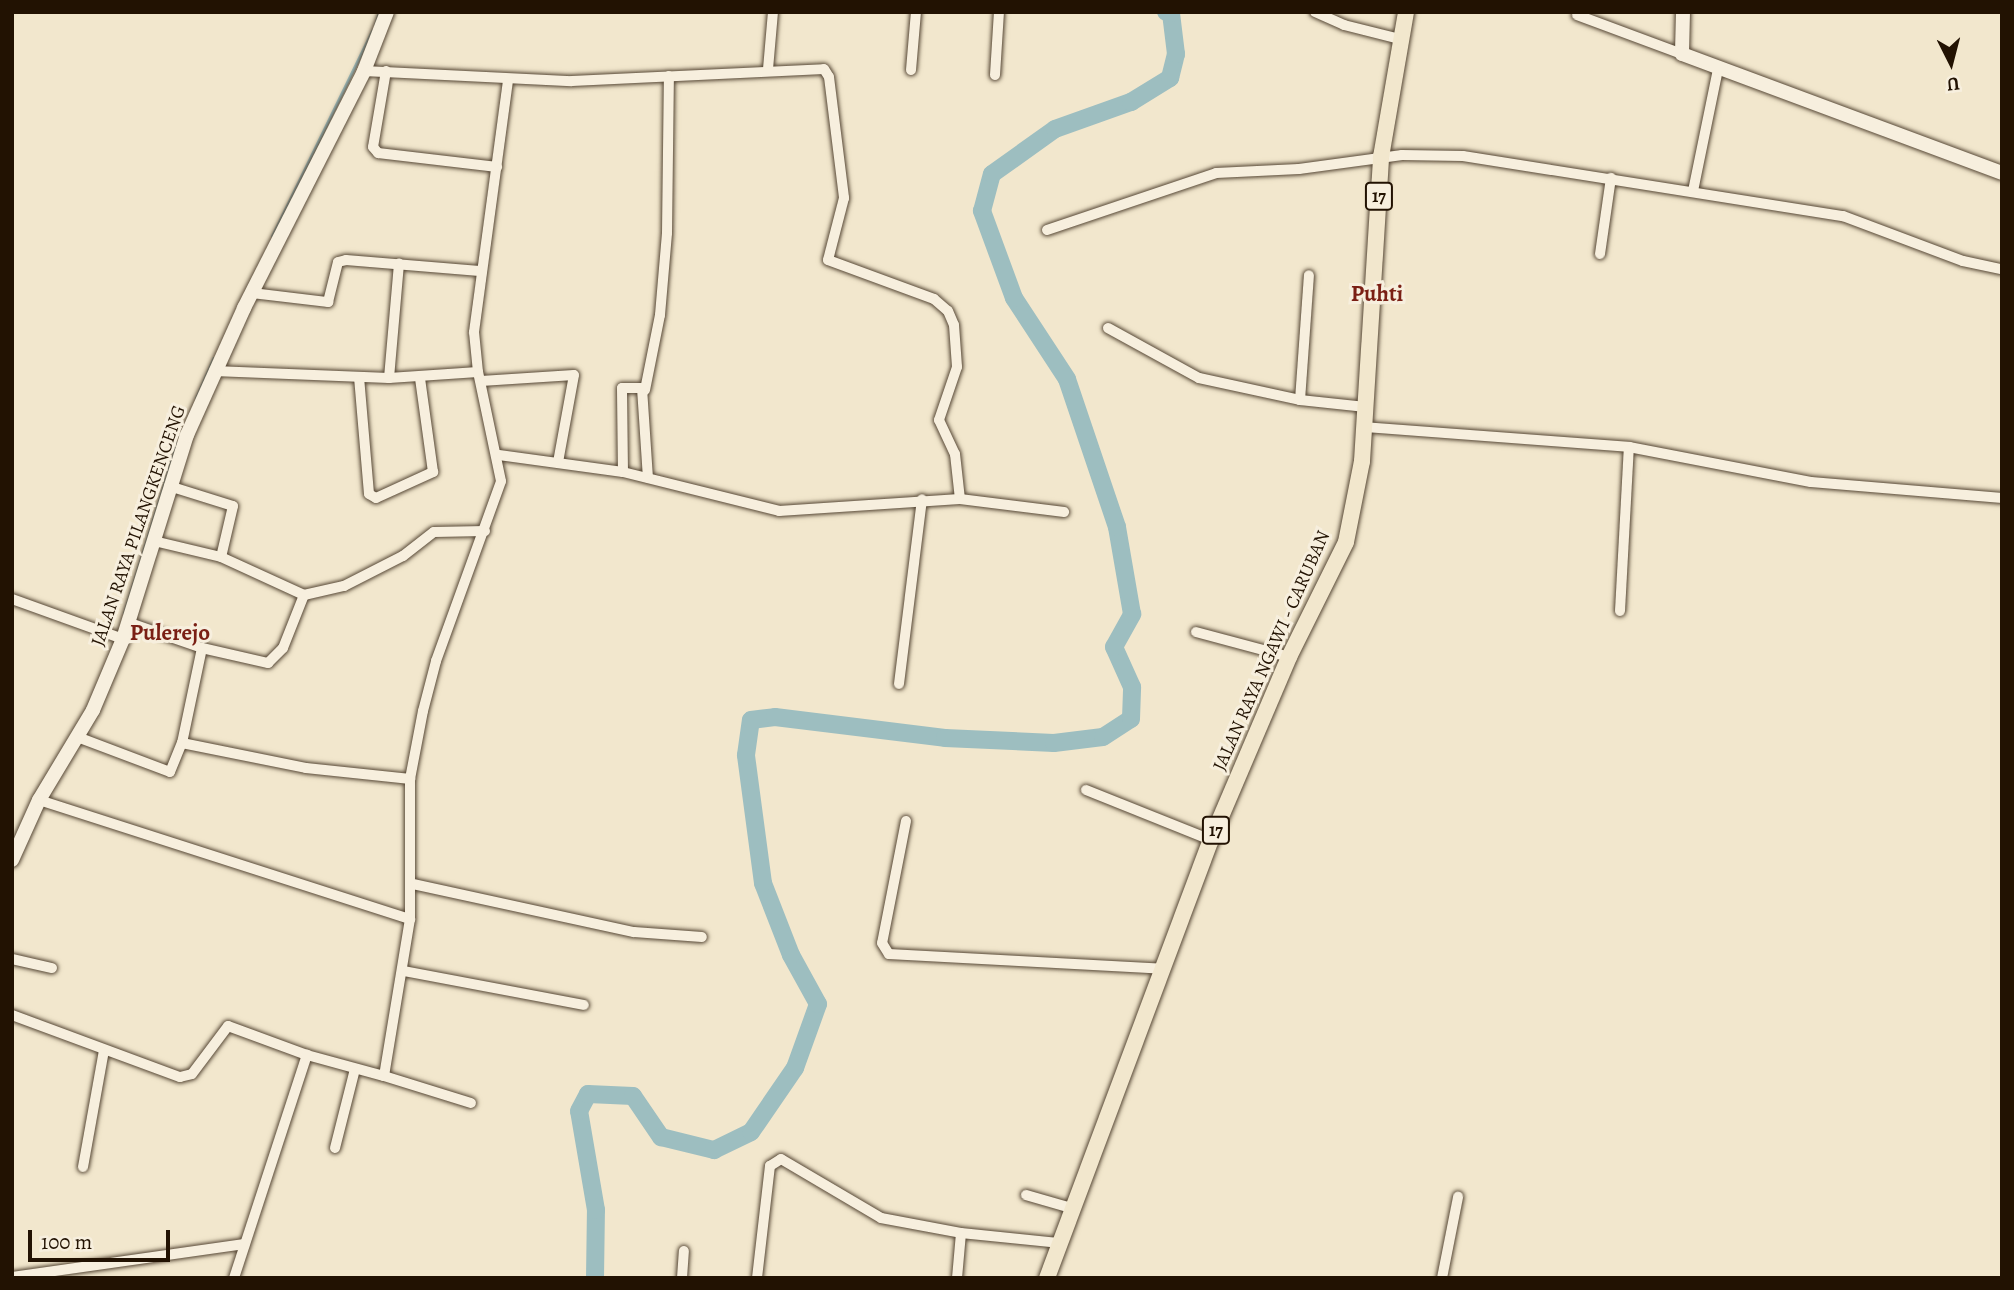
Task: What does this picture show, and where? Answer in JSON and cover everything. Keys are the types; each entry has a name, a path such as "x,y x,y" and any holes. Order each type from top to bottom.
{"highway":[{"name":"JALAN RAYA NGAWI - CARUBAN","path":"1047,1278 1211,840 1289,657 1346,542 1357,494 1366,407 1381,157 1406,12"}],"main road":[{"name":"JALAN RAYA PILANGKENCENG","path":"12,860 39,800 80,738 123,639 169,486 214,371 364,71 387,12"},
{"path":"1684,12 1682,54 2002,173"}],"street":[{"path":"768,69 773,12"},
{"path":"911,70 915,12"},
{"path":"995,75 999,12"},
{"path":"1315,12 1344,25 1400,38"},
{"path":"1577,15 1682,54"},
{"path":"364,71 508,80 670,76 768,69 819,68 827,72 844,198 828,260 934,299 948,311 954,325 957,367 939,420 955,454 960,499"},
{"path":"1693,191 1718,69"},
{"path":"386,71 373,147 377,153 497,167"},
{"path":"648,478 645,390 660,315 667,233 670,76"},
{"path":"384,1076 404,971 410,919 413,884 410,779 436,661 502,481 499,455 479,377 474,332 480,271 508,80"},
{"path":"1047,230 1216,173 1299,169 1381,157 1490,158 1843,216 1963,261 2002,270"},
{"path":"1600,254 1611,177"},
{"path":"251,293 328,302 340,261 399,263 480,271"},
{"path":"389,378 399,263"},
{"path":"1300,400 1309,275"},
{"path":"1108,328 1199,378 1300,400 1366,407"},
{"path":"214,371 389,378 573,375 558,462"},
{"path":"359,377 369,494 374,498 433,472 420,378"},
{"path":"623,472 622,388 645,390"},
{"path":"1364,427 1629,447 1811,482 2002,498"},
{"path":"1620,611 1629,447"},
{"path":"499,455 623,472 779,510 922,499 960,499 1063,512"},
{"path":"169,486 233,506 221,557"},
{"path":"899,684 922,499"},
{"path":"154,541 221,557 304,595 344,586 403,556 434,532 485,531"},
{"path":"128,622 202,649 252,660 275,660 304,595"},
{"path":"12,599 123,639"},
{"path":"1196,632 1289,657"},
{"path":"80,738 166,773 182,743 202,649"},
{"path":"182,743 306,768 410,779"},
{"path":"1086,790 1211,840"},
{"path":"39,800 410,919"},
{"path":"906,821 883,943 889,954 1163,969"},
{"path":"413,884 634,932 702,937"},
{"path":"12,959 52,968"},
{"path":"404,971 584,1006"},
{"path":"12,1015 104,1050 186,1076 228,1026 307,1055 471,1103"},
{"path":"83,1167 104,1050"},
{"path":"234,1278 307,1055"},
{"path":"335,1147 355,1069"},
{"path":"757,1278 770,1166 776,1160 792,1163 881,1218 961,1233 1060,1243"},
{"path":"1026,1195 1072,1208"},
{"path":"1442,1278 1458,1197"},
{"path":"957,1278 961,1233"},
{"path":"12,1277 245,1244"},
{"path":"682,1278 684,1251"}],"waterway":[{"path":"375,25 379,12"},
{"path":"595,1278 596,1210 579,1111 588,1094 633,1096 661,1137 714,1150 751,1132 795,1068 818,1004 791,955 763,883 746,755 751,720 775,717 945,738 1054,743 1103,737 1131,719 1132,687 1114,647 1132,614 1117,527 1067,379 1014,298 982,211 992,174 1055,129 1131,102 1170,78 1176,54 1171,13 1166,12"},
{"path":"272,236 372,31"},
{"path":"196,398 213,359"},
{"path":"124,613 177,443"}],"district":[{"name":"Puhti","path":"1377,294"},
{"name":"Pulerejo","path":"170,633"}]}
